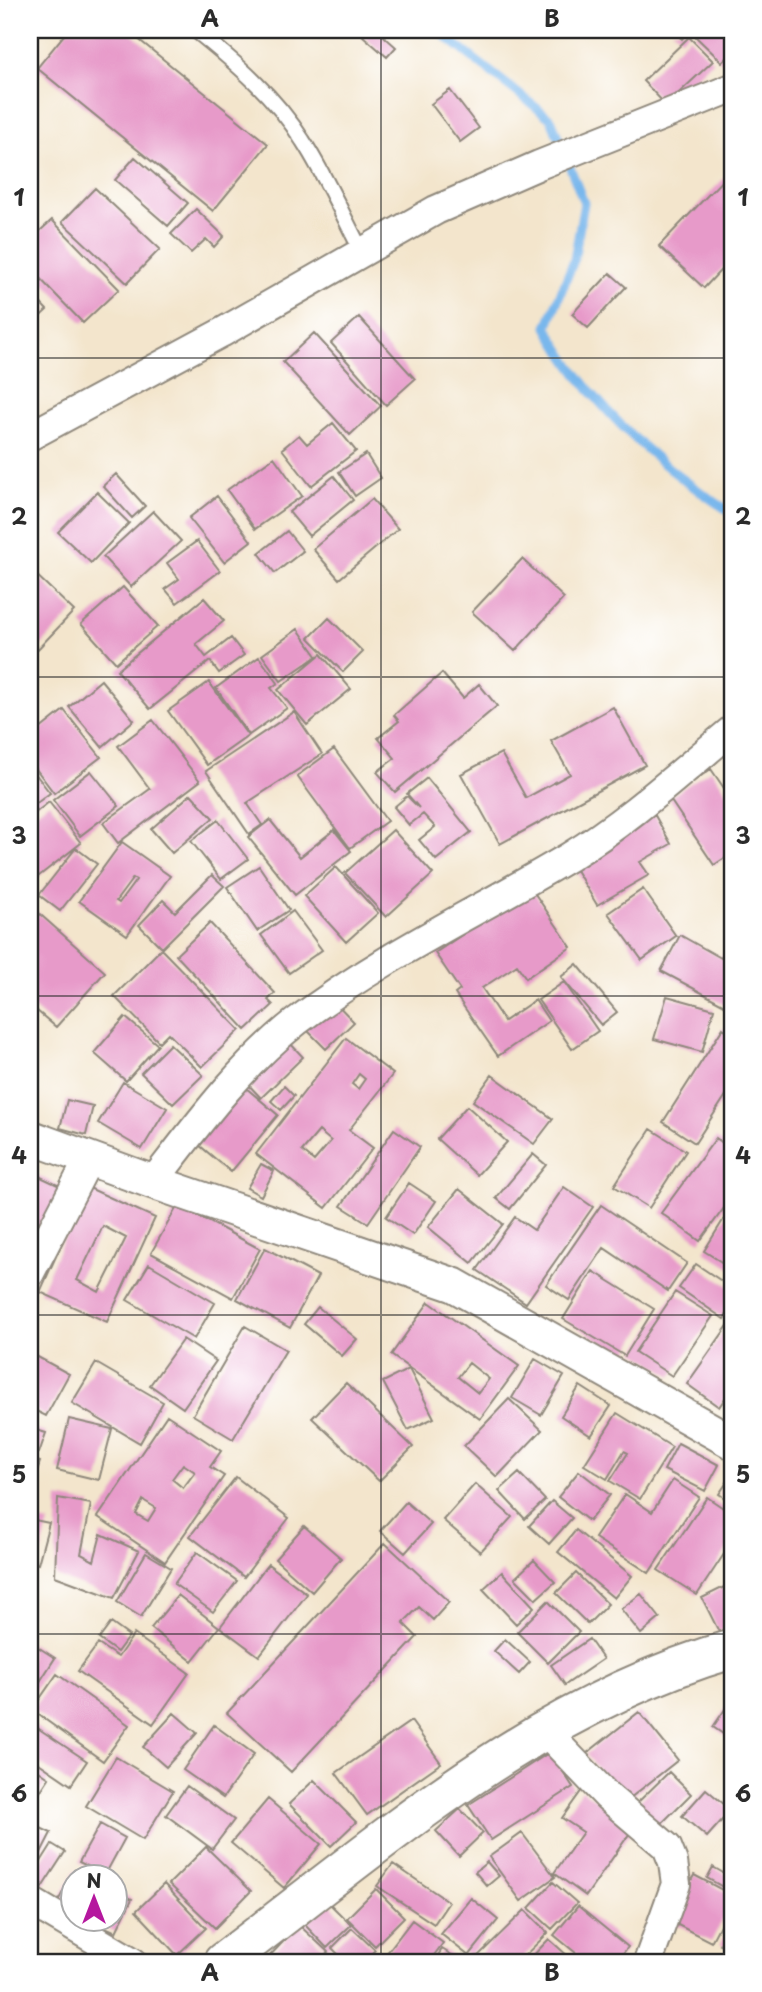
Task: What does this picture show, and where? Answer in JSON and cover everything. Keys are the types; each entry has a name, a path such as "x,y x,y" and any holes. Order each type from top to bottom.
{"main road":[{"path":"223,1962 487,1763 543,1729 637,1681 732,1649"}],"street":[{"path":"30,436 221,333 361,250 436,210 539,165 732,88"},
{"path":"153,1182 226,1088 296,1022 370,972 572,855 651,797 732,730"},
{"path":"30,1137 454,1285 732,1442"},
{"path":"30,1273 89,1159"},
{"path":"543,1729 607,1796 667,1847 676,1884 648,1962"},
{"path":"30,1901 133,1962"}],"lane":[{"path":"195,30 226,54 268,97 303,140 361,250"}],"building":[{"path":"30,30 42,30 30,44"},
{"path":"68,30 127,30 268,144 213,211 37,68"},
{"path":"369,30 377,30 396,47 387,57 363,36"},
{"path":"672,30 690,30 682,39"},
{"path":"699,30 732,30 732,52 722,62 694,35"},
{"path":"689,37 713,61 666,105 643,81"},
{"path":"450,90 479,128 460,142 431,104"},
{"path":"135,157 188,203 168,226 115,180"},
{"path":"732,170 732,258 704,288 659,246"},
{"path":"95,188 160,249 127,283 62,222"},
{"path":"196,209 224,236 214,247 206,239 191,253 171,234"},
{"path":"52,220 119,289 83,323 30,268 30,240"},
{"path":"610,273 626,287 588,328 572,314"},
{"path":"30,292 47,310 30,326"},
{"path":"359,317 415,379 386,405 331,343"},
{"path":"314,333 381,406 350,435 283,362"},
{"path":"333,423 356,451 311,486 282,449 299,435 307,444"},
{"path":"366,454 381,478 355,496 339,472"},
{"path":"274,457 302,496 255,529 227,490"},
{"path":"116,474 145,506 132,518 103,486"},
{"path":"334,476 353,500 309,536 289,512"},
{"path":"97,492 129,523 91,563 58,532"},
{"path":"217,496 251,541 224,562 189,518"},
{"path":"372,499 398,529 339,579 313,549"},
{"path":"153,511 181,541 131,587 103,557"},
{"path":"287,531 303,551 275,573 259,553"},
{"path":"197,541 220,571 177,603 165,589 179,579 167,563"},
{"path":"522,559 564,598 515,651 472,612"},
{"path":"30,569 74,611 34,653 30,649"},
{"path":"123,587 158,626 116,663 81,624"},
{"path":"204,598 224,621 196,644 206,657 231,638 244,655 219,673 210,661 150,709 117,670"},
{"path":"329,618 363,652 343,672 309,638"},
{"path":"298,629 317,656 281,681 262,655"},
{"path":"321,654 351,689 307,725 278,690"},
{"path":"259,657 278,683 271,688 287,708 249,735 216,688"},
{"path":"442,673 463,698 479,684 497,706 395,792 377,772 395,758 378,738 399,721 394,715"},
{"path":"101,680 134,720 102,747 69,707"},
{"path":"209,682 248,736 207,765 168,711"},
{"path":"613,707 645,765 500,844 461,774 501,753 526,798 570,774 551,741"},
{"path":"64,710 101,757 54,793 30,761 30,737"},
{"path":"294,712 322,754 247,803 262,825 249,834 206,771"},
{"path":"153,720 200,781 118,843 103,823 150,789 118,746"},
{"path":"334,749 387,821 350,848 297,776"},
{"path":"711,769 732,800 732,853 714,865 669,798"},
{"path":"91,771 119,806 80,836 53,800"},
{"path":"34,772 50,793 30,808 30,775"},
{"path":"427,778 471,832 436,860 419,840 435,827 423,814 409,825 394,807 407,796 419,808 407,794"},
{"path":"191,794 213,818 172,853 151,829"},
{"path":"49,802 81,843 30,883 30,817"},
{"path":"653,812 671,844 640,862 649,875 597,905 570,860"},
{"path":"218,820 248,859 221,879 191,841"},
{"path":"270,820 300,857 334,830 351,851 295,895 248,837"},
{"path":"393,830 433,874 386,917 345,873"},
{"path":"122,842 170,876 127,935 79,901","holes":["133,878 136,880 119,903 116,901"]},
{"path":"76,848 97,864 60,911 39,895"},
{"path":"259,866 289,910 257,931 227,887"},
{"path":"336,867 378,913 346,942 304,896"},
{"path":"212,875 224,886 162,948 139,925 163,900 175,912"},
{"path":"531,888 571,947 526,978 517,965 482,988 504,1021 535,1000 549,1021 498,1056 455,994 460,990 435,953"},
{"path":"643,889 676,936 642,960 608,913"},
{"path":"33,908 105,972 56,1027 30,1005 30,911"},
{"path":"293,911 322,950 289,973 261,935"},
{"path":"210,923 275,993 268,1000 273,1005 246,1030 176,955"},
{"path":"680,935 721,958 732,938 732,1009 661,971"},
{"path":"161,949 240,1030 202,1067 168,1033 159,1042 114,996"},
{"path":"577,964 617,1012 601,1025 561,977"},
{"path":"564,982 598,1031 572,1049 538,1000"},
{"path":"667,996 714,1009 702,1052 654,1039"},
{"path":"331,998 354,1022 326,1049 303,1026"},
{"path":"125,1017 158,1045 126,1081 94,1053"},
{"path":"723,1028 732,1034 732,1086 695,1143 663,1122"},
{"path":"346,1038 393,1074 349,1130 373,1148 326,1208 256,1154","holes":["359,1074 365,1079 358,1089 352,1084","319,1131 331,1141 314,1161 302,1151"]},
{"path":"288,1041 303,1057 261,1098 245,1081"},
{"path":"170,1044 203,1075 173,1104 141,1073"},
{"path":"492,1075 553,1119 534,1144 473,1101"},
{"path":"123,1082 167,1108 142,1149 98,1123"},
{"path":"239,1082 278,1115 231,1172 192,1139"},
{"path":"284,1086 294,1096 281,1110 271,1101"},
{"path":"67,1100 93,1106 86,1135 60,1128"},
{"path":"467,1106 507,1142 477,1175 437,1139"},
{"path":"394,1129 420,1147 368,1223 341,1206"},
{"path":"651,1129 686,1151 649,1208 614,1186"},
{"path":"716,1138 732,1150 732,1197 700,1241 661,1213"},
{"path":"533,1154 546,1165 510,1209 496,1198"},
{"path":"261,1164 274,1171 261,1196 247,1188"},
{"path":"30,1172 62,1187 39,1235 30,1230"},
{"path":"409,1183 436,1201 413,1235 386,1217"},
{"path":"87,1187 155,1218 107,1322 40,1292","holes":["103,1226 126,1238 99,1292 77,1280"]},
{"path":"564,1187 593,1207 526,1303 477,1270 515,1217 534,1230"},
{"path":"459,1189 503,1224 472,1263 428,1227"},
{"path":"178,1205 260,1249 233,1298 151,1253"},
{"path":"601,1205 687,1263 668,1291 604,1248 569,1300 546,1285"},
{"path":"732,1206 732,1266 731,1268 704,1251"},
{"path":"265,1248 318,1276 290,1328 237,1299"},
{"path":"149,1264 215,1303 194,1339 127,1300"},
{"path":"696,1264 732,1288 732,1306 724,1319 679,1288"},
{"path":"593,1271 654,1309 625,1356 563,1319"},
{"path":"675,1292 713,1316 672,1376 635,1352"},
{"path":"429,1302 519,1366 480,1419 391,1355","holes":["469,1363 489,1379 478,1393 458,1377"]},
{"path":"318,1307 357,1339 342,1356 304,1324"},
{"path":"732,1320 732,1362 728,1368 732,1371 732,1388 719,1407 687,1384"},
{"path":"245,1326 286,1350 233,1439 193,1415"},
{"path":"183,1339 216,1361 183,1408 150,1385"},
{"path":"34,1355 69,1374 46,1416 30,1408 30,1362"},
{"path":"535,1359 564,1376 541,1415 512,1398"},
{"path":"96,1363 163,1402 140,1443 72,1403"},
{"path":"409,1369 434,1418 408,1430 383,1382"},
{"path":"346,1383 413,1447 379,1481 312,1418"},
{"path":"580,1386 611,1406 591,1436 561,1416"},
{"path":"509,1399 542,1430 497,1477 464,1446"},
{"path":"617,1413 672,1447 640,1499 610,1481 628,1453 624,1451 607,1479 584,1465"},
{"path":"167,1415 221,1451 210,1467 224,1476 165,1562 98,1517","holes":["183,1464 195,1472 183,1488 172,1479","143,1500 156,1508 148,1521 136,1514"]},
{"path":"69,1419 112,1429 99,1480 57,1470"},
{"path":"30,1428 46,1433 39,1453 30,1450"},
{"path":"678,1443 719,1465 705,1491 664,1470"},
{"path":"30,1459 40,1462 30,1493"},
{"path":"579,1471 610,1495 589,1521 558,1497"},
{"path":"519,1473 545,1500 525,1519 499,1491"},
{"path":"732,1475 732,1503 719,1494"},
{"path":"236,1477 289,1518 244,1577 190,1536"},
{"path":"673,1480 699,1497 649,1573 595,1538 625,1494 652,1512"},
{"path":"475,1484 512,1517 480,1552 443,1520"},
{"path":"707,1497 732,1514 732,1542 697,1595 658,1570"},
{"path":"58,1498 91,1504 81,1554 94,1561 101,1534 139,1551 114,1598 55,1576"},
{"path":"552,1501 572,1518 549,1544 529,1526"},
{"path":"406,1502 431,1524 405,1553 380,1531"},
{"path":"30,1519 49,1523 38,1564 30,1562"},
{"path":"304,1526 341,1558 312,1592 275,1559"},
{"path":"576,1530 632,1576 614,1598 558,1552"},
{"path":"385,1543 449,1602 433,1620 419,1607 403,1623 417,1637 291,1772 227,1713"},
{"path":"197,1552 237,1581 213,1612 174,1584"},
{"path":"146,1553 171,1568 141,1617 117,1602"},
{"path":"534,1560 555,1582 536,1599 515,1578"},
{"path":"268,1564 307,1594 259,1656 220,1627"},
{"path":"502,1572 534,1607 516,1624 483,1589"},
{"path":"576,1573 608,1604 588,1624 556,1593"},
{"path":"732,1583 732,1625 719,1632 702,1598"},
{"path":"641,1594 660,1618 641,1634 621,1609"},
{"path":"178,1595 219,1627 192,1661 151,1628"},
{"path":"548,1601 579,1632 548,1663 517,1632"},
{"path":"111,1623 129,1636 117,1652 99,1639"},
{"path":"134,1634 189,1673 153,1724 78,1671 98,1644 118,1657"},
{"path":"505,1639 530,1662 519,1674 494,1651"},
{"path":"589,1639 603,1659 565,1685 551,1665"},
{"path":"30,1642 55,1658 30,1697"},
{"path":"57,1674 129,1725 103,1761 32,1710"},
{"path":"732,1699 732,1740 713,1727"},
{"path":"639,1712 678,1760 625,1802 586,1754"},
{"path":"174,1713 197,1733 166,1767 143,1747"},
{"path":"411,1721 441,1763 367,1815 336,1773"},
{"path":"30,1723 87,1761 71,1785 30,1757"},
{"path":"214,1725 254,1754 223,1798 183,1770"},
{"path":"550,1752 573,1787 491,1840 468,1805"},
{"path":"116,1757 173,1791 143,1840 86,1806"},
{"path":"30,1765 49,1778 30,1807"},
{"path":"669,1772 691,1794 657,1828 634,1806"},
{"path":"314,1780 356,1822 331,1846 289,1804"},
{"path":"187,1786 234,1820 212,1849 166,1815"},
{"path":"706,1789 731,1810 707,1837 682,1816"},
{"path":"582,1790 634,1827 586,1896 554,1873 583,1832 562,1818"},
{"path":"268,1799 321,1844 284,1888 231,1843"},
{"path":"460,1809 483,1833 459,1856 436,1831"},
{"path":"30,1823 51,1833 30,1874"},
{"path":"100,1824 125,1838 112,1862 79,1862"},
{"path":"522,1833 555,1877 521,1901 489,1857"},
{"path":"52,1844 65,1852 41,1889 30,1879"},
{"path":"206,1847 251,1891 215,1928 169,1884"},
{"path":"487,1862 499,1876 487,1886 475,1872"},
{"path":"393,1864 449,1902 434,1924 377,1886"},
{"path":"713,1867 732,1878 732,1892 707,1878"},
{"path":"694,1875 732,1895 732,1902 711,1942 670,1921"},
{"path":"553,1882 577,1903 552,1929 529,1908"},
{"path":"164,1884 206,1928 177,1955 136,1911"},
{"path":"376,1889 404,1917 375,1946 347,1918"},
{"path":"471,1898 498,1920 469,1956 441,1934"},
{"path":"328,1902 351,1925 327,1948 305,1925"},
{"path":"578,1906 628,1947 616,1962 587,1962 554,1935"},
{"path":"525,1910 548,1933 518,1962 483,1962 478,1956"},
{"path":"412,1920 443,1943 429,1962 380,1962"},
{"path":"732,1922 732,1951 720,1944"},
{"path":"299,1925 328,1952 318,1962 264,1962"},
{"path":"352,1928 375,1950 363,1962 331,1962 338,1954 332,1948"},
{"path":"549,1939 569,1957 564,1962 527,1962"},
{"path":"442,1949 463,1962 434,1962"}],"waterway":[{"path":"437,30 551,119 584,203 574,260 547,327 564,355 604,407 652,454 732,513"}]}
